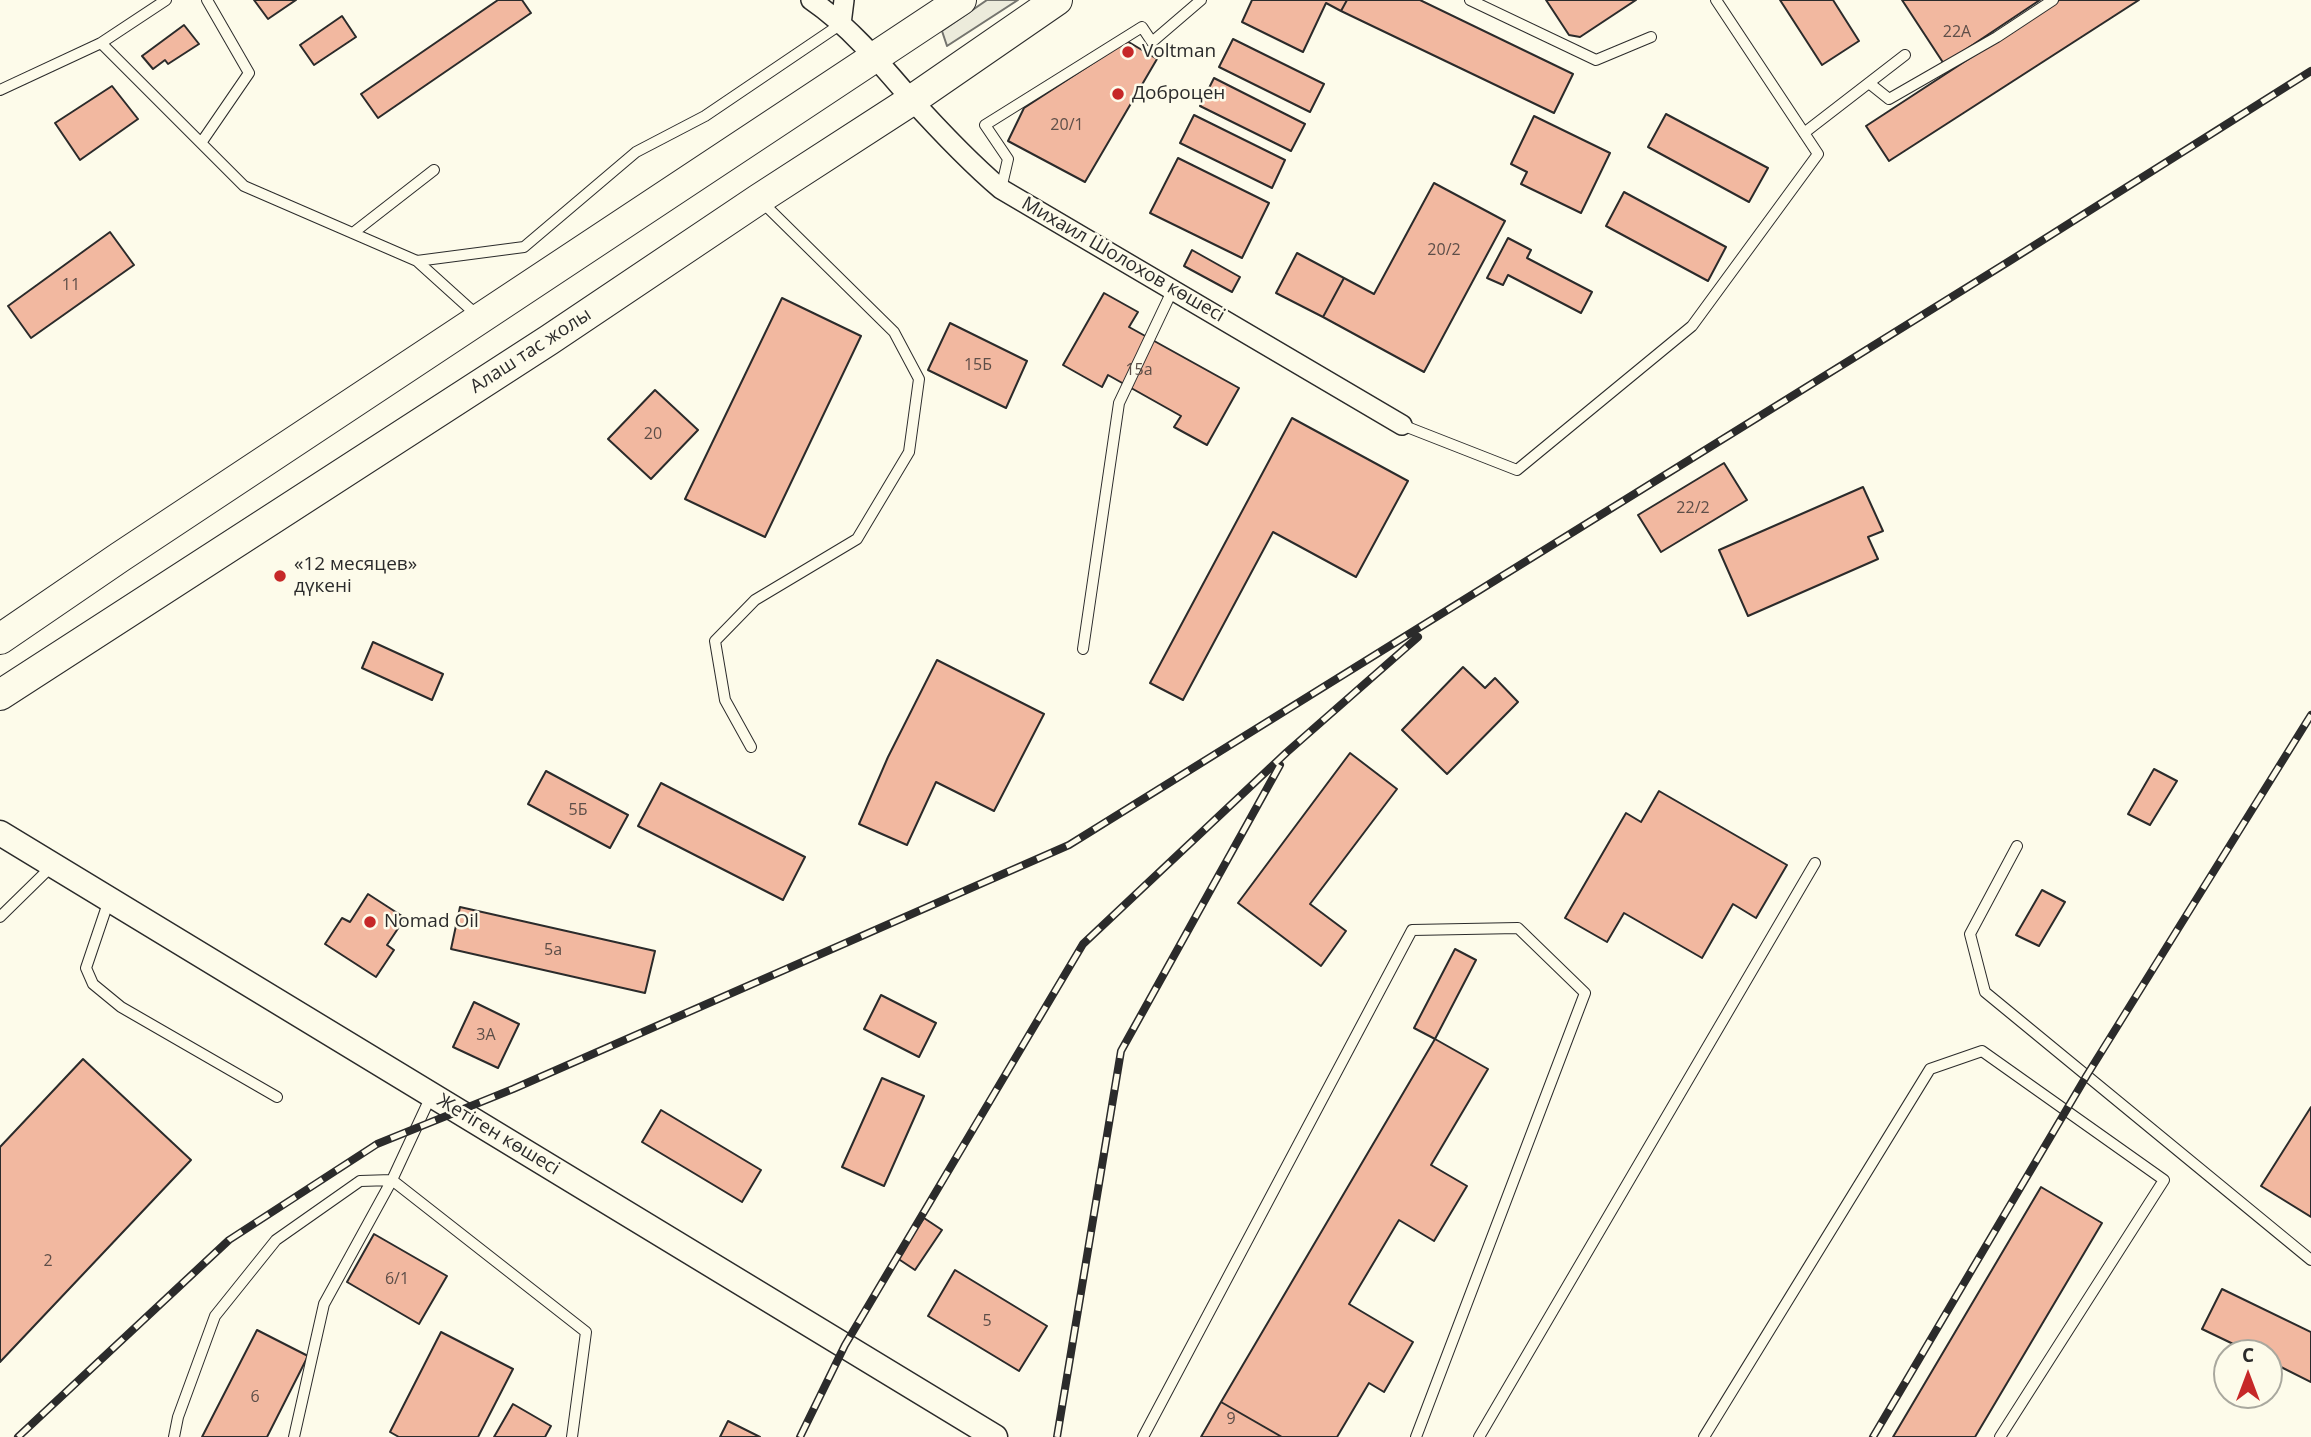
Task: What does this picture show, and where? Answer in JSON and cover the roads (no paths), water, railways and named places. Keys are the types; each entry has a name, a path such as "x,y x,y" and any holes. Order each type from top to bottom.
{"main road":[{"path":"0,639 961,0"},
{"name":"Алаш тас жолы","path":"3,693 549,341 759,199 912,100 1057,0"}],"street":[{"name":"Михаил Шолохов көшесі","path":"811,0 841,24 961,154 1001,189 1402,425"},
{"path":"841,24 845,0"},
{"name":"Жетіген көшесі","path":"0,833 995,1437"}],"lane":[{"path":"0,90 101,43 166,0"},
{"path":"201,143 248,73 207,0"},
{"path":"1001,189 1008,159 985,125 1142,27 1152,42 1201,0"},
{"path":"1470,0 1595,61 1651,37"},
{"path":"1402,425 1517,470 1692,326 1818,154 1716,0"},
{"path":"1869,83 1888,99 1997,37 2053,0"},
{"path":"417,261 524,247 636,152 705,116 841,24"},
{"path":"101,43 244,186 417,261 482,320"},
{"path":"1804,133 1905,55"},
{"path":"353,233 434,170"},
{"path":"751,747 725,701 715,641 755,600 857,539 909,452 919,379 894,332 759,199"},
{"path":"1083,649 1119,403 1173,288"},
{"path":"2017,846 1970,934 1985,992 2311,1260"},
{"path":"1479,1437 1815,863"},
{"path":"0,917 52,865"},
{"path":"109,900 86,968 93,984 121,1007 277,1097"},
{"path":"1143,1437 1412,930 1518,928 1585,993 1416,1437"},
{"path":"1704,1437 1930,1069 1982,1051 2164,1180 2000,1437"},
{"path":"294,1437 324,1304 392,1180 431,1095"},
{"path":"174,1437 178,1417 215,1316 275,1240 360,1181 392,1180 586,1332 572,1437"}],"railway":[{"path":"18,1437 229,1240 377,1144 513,1089 1069,845 2311,71"},
{"path":"800,1437 845,1345 1083,944 1287,752 1418,637"},
{"path":"1873,1437 2087,1075 2311,715"},
{"path":"1057,1437 1121,1051 1280,765"}],"place":[{"name":"Voltman","path":"1128,52"},
{"name":"Доброцен","path":"1118,94"},
{"name":"«12 месяцев» дүкені","path":"280,576"},
{"name":"Nomad Oil","path":"370,922"}]}
